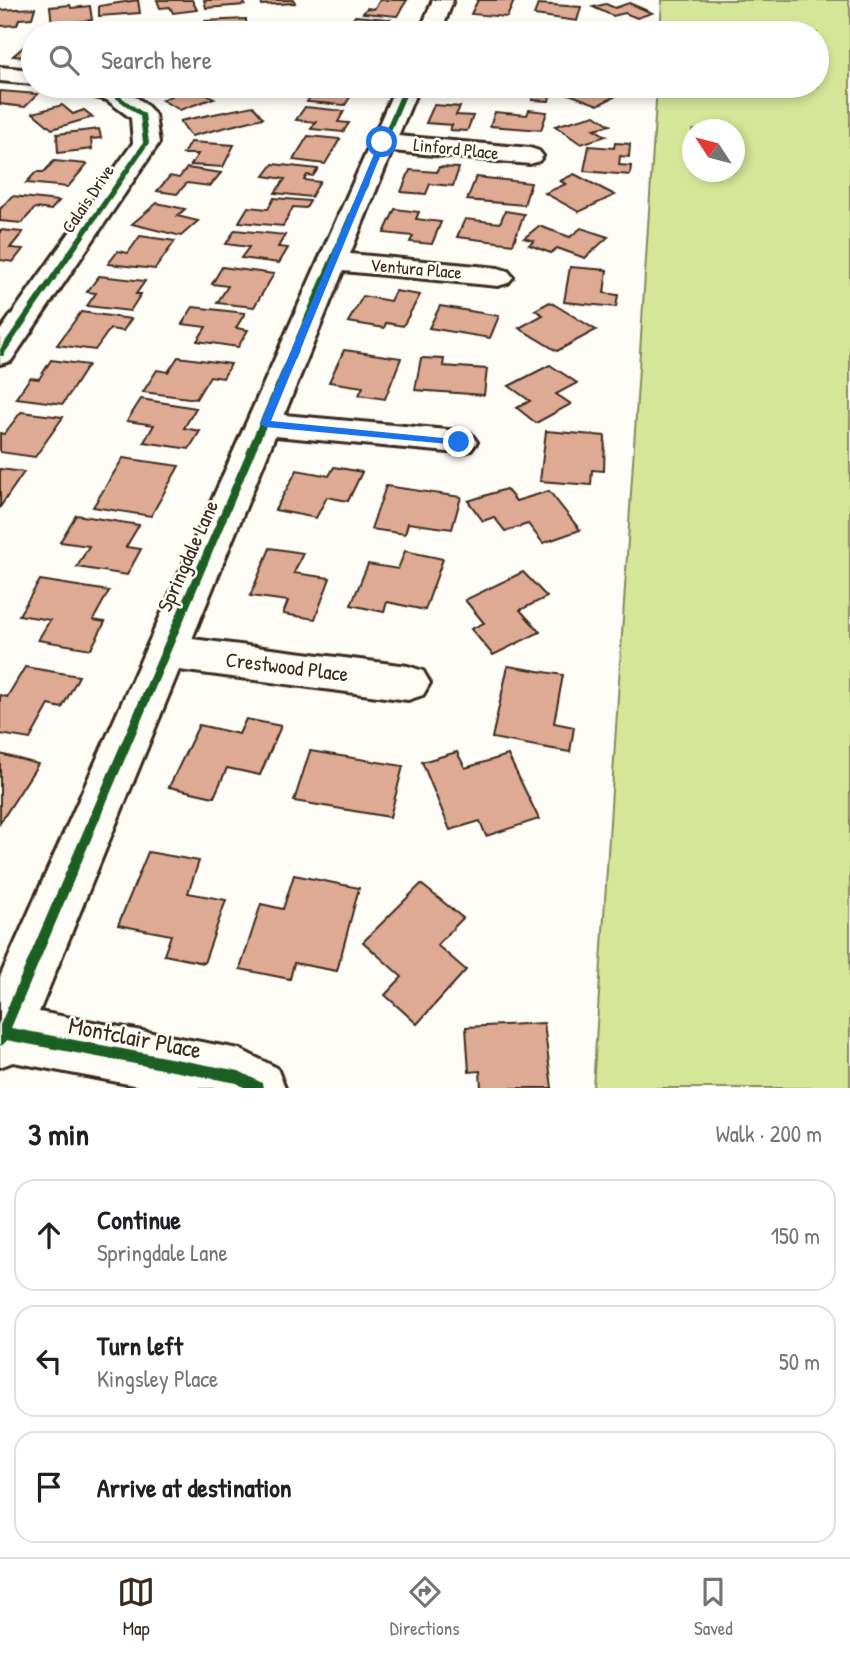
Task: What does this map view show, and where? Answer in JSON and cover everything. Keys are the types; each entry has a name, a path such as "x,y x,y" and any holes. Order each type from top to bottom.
{"street":[{"path":"435,21 443,0"},
{"path":"0,74 21,76"},
{"name":"Calais Drive","path":"4,344 146,143 143,116 132,98"},
{"name":"Springdale Lane","path":"2,1037 402,98"},
{"name":"Linford Place","path":"382,142 530,156"},
{"name":"Ventura Place","path":"334,261 498,277"},
{"path":"265,424 459,442"},
{"name":"Crestwood Place","path":"165,652 408,683"},
{"name":"Montclair Place","path":"2,1037 239,1077 257,1088"}],"green space":[{"path":"662,0 848,0 850,8 850,1088 593,1088 656,98 829,98 829,21 661,21"}],"building":[{"path":"138,0 140,13 99,16 99,6"},
{"path":"157,0 192,0 197,10 173,13 170,7 160,8"},
{"path":"204,0 244,0 245,5 206,8"},
{"path":"260,0 294,0 295,3 262,5"},
{"path":"380,0 407,0 397,16 363,13 367,8 374,9"},
{"path":"478,0 514,1 507,17 471,14"},
{"path":"629,3 652,13 637,18 625,13 613,16 593,7 606,4 615,8"},
{"path":"538,4 581,7 577,21 534,15"},
{"path":"90,6 92,20 52,21 50,7"},
{"path":"35,8 32,18 19,19 17,25 0,26 0,10"},
{"path":"355,16 390,19 389,21 352,21"},
{"path":"246,19 246,21 205,21"},
{"path":"0,91 21,93 21,98 34,98 25,107 0,104"},
{"path":"166,98 214,98 180,110 162,100"},
{"path":"310,98 349,98 345,105 307,102"},
{"path":"532,98 550,98 549,101"},
{"path":"579,98 612,98 598,105"},
{"path":"62,105 73,114 84,110 93,117 52,129 33,113"},
{"path":"434,105 460,107 456,115 473,116 467,131 450,130 452,125 426,123"},
{"path":"253,106 263,118 191,136 180,121"},
{"path":"305,107 344,111 338,122 349,123 343,132 311,129 316,122 296,120"},
{"path":"529,110 547,112 541,130 490,126 495,112 527,115"},
{"path":"595,115 610,125 594,129 606,136 581,144 555,126"},
{"path":"99,129 101,138 91,139 92,149 58,153 57,134"},
{"path":"308,136 340,139 325,164 293,160"},
{"path":"190,142 234,145 223,167 191,165 198,154 183,154"},
{"path":"615,143 630,144 629,157 620,156 619,165 631,166 630,175 584,171 589,146 614,148"},
{"path":"54,161 87,164 68,187 26,183 36,172 44,172"},
{"path":"273,164 318,169 313,176 307,175 304,180 320,182 311,197 275,193 285,179 264,176"},
{"path":"439,167 459,168 453,186 430,184 426,194 401,192 410,170 437,172"},
{"path":"187,168 221,173 210,186 187,183 177,194 157,191 170,176 179,178"},
{"path":"574,174 615,195 579,212 545,193 566,184 560,181"},
{"path":"476,177 531,183 524,205 467,200"},
{"path":"12,196 59,201 51,210 35,208 22,223 0,221 0,209"},
{"path":"274,198 310,201 306,208 293,207 283,226 239,222 248,207 268,209"},
{"path":"157,203 185,209 177,216 198,221 181,236 132,224"},
{"path":"395,209 419,212 416,219 441,222 432,244 410,242 413,236 384,233"},
{"path":"505,211 524,214 513,244 457,237 465,219 500,223"},
{"path":"539,226 570,237 581,228 608,237 585,258 557,248 551,253 529,245 534,241 524,238"},
{"path":"0,230 23,232 10,248 23,249 13,262 0,260"},
{"path":"235,230 285,235 278,247 288,248 279,263 241,258 249,247 226,244"},
{"path":"140,236 175,241 155,269 108,264 118,251 128,253"},
{"path":"222,267 274,274 254,307 217,303 228,286 212,284"},
{"path":"570,267 607,270 604,293 618,295 616,307 564,302"},
{"path":"99,276 145,281 136,294 141,294 130,311 87,306 96,293 87,292"},
{"path":"395,291 420,295 403,326 386,323 384,328 348,322 363,296 390,301"},
{"path":"550,302 596,330 557,351 519,328 543,315 535,310"},
{"path":"440,306 499,316 490,338 429,328"},
{"path":"193,307 245,313 236,328 248,330 238,347 197,341 206,327 182,324"},
{"path":"81,312 131,319 123,331 110,329 95,350 57,345"},
{"path":"344,350 401,358 385,399 359,395 363,387 329,382"},
{"path":"178,357 231,364 223,378 210,376 196,399 143,392 157,370 168,372"},
{"path":"421,358 444,359 443,366 487,369 484,395 415,390"},
{"path":"51,360 88,365 63,404 16,398 30,378 39,379"},
{"path":"550,365 577,383 556,394 571,404 536,423 517,408 530,401 509,386"},
{"path":"141,399 196,408 184,428 200,431 189,449 144,442 154,425 127,421"},
{"path":"21,412 63,417 35,457 0,452 0,433 4,434"},
{"path":"546,431 605,436 604,471 592,470 591,485 540,481"},
{"path":"123,458 179,466 151,516 93,507"},
{"path":"334,467 362,472 348,501 327,497 316,518 275,510 297,470 329,476"},
{"path":"0,469 24,472 0,507"},
{"path":"386,486 461,497 452,529 408,523 405,534 371,529"},
{"path":"506,489 516,501 549,491 580,530 543,543 528,524 505,531 494,517 483,521 468,501"},
{"path":"76,515 139,525 126,547 141,549 127,575 77,567 89,546 60,542"},
{"path":"270,548 303,553 294,573 330,578 315,619 283,614 288,601 250,596"},
{"path":"405,551 443,559 425,610 387,602 384,612 351,605 368,564 398,569"},
{"path":"523,572 547,597 520,610 540,632 493,655 471,629 484,623 465,600"},
{"path":"40,580 109,591 93,620 105,622 91,649 38,640 50,620 19,615"},
{"path":"508,666 563,675 554,723 574,727 570,752 492,738"},
{"path":"25,667 79,676 62,708 49,705 30,739 0,734 0,695 7,697"},
{"path":"246,719 281,726 260,775 227,768 214,797 169,787 199,725 239,734"},
{"path":"310,751 403,766 390,817 294,801"},
{"path":"457,752 465,768 508,755 539,819 486,836 480,821 450,830 422,762"},
{"path":"0,754 38,764 0,823"},
{"path":"148,852 199,861 188,893 226,900 204,963 164,955 171,935 118,925"},
{"path":"294,875 359,888 337,971 294,963 290,979 240,969 261,904 283,909"},
{"path":"421,884 463,918 437,945 466,970 417,1024 385,995 402,977 363,942"},
{"path":"544,1023 552,1088 481,1088 480,1071 469,1072 466,1027"}],"cycle path":[{"path":"0,354 146,143 143,115 119,98"},
{"path":"0,1040 402,98"},
{"path":"3,1033 239,1077 257,1088"}],"route":[{"path":"382,142 265,424 459,442"}]}
